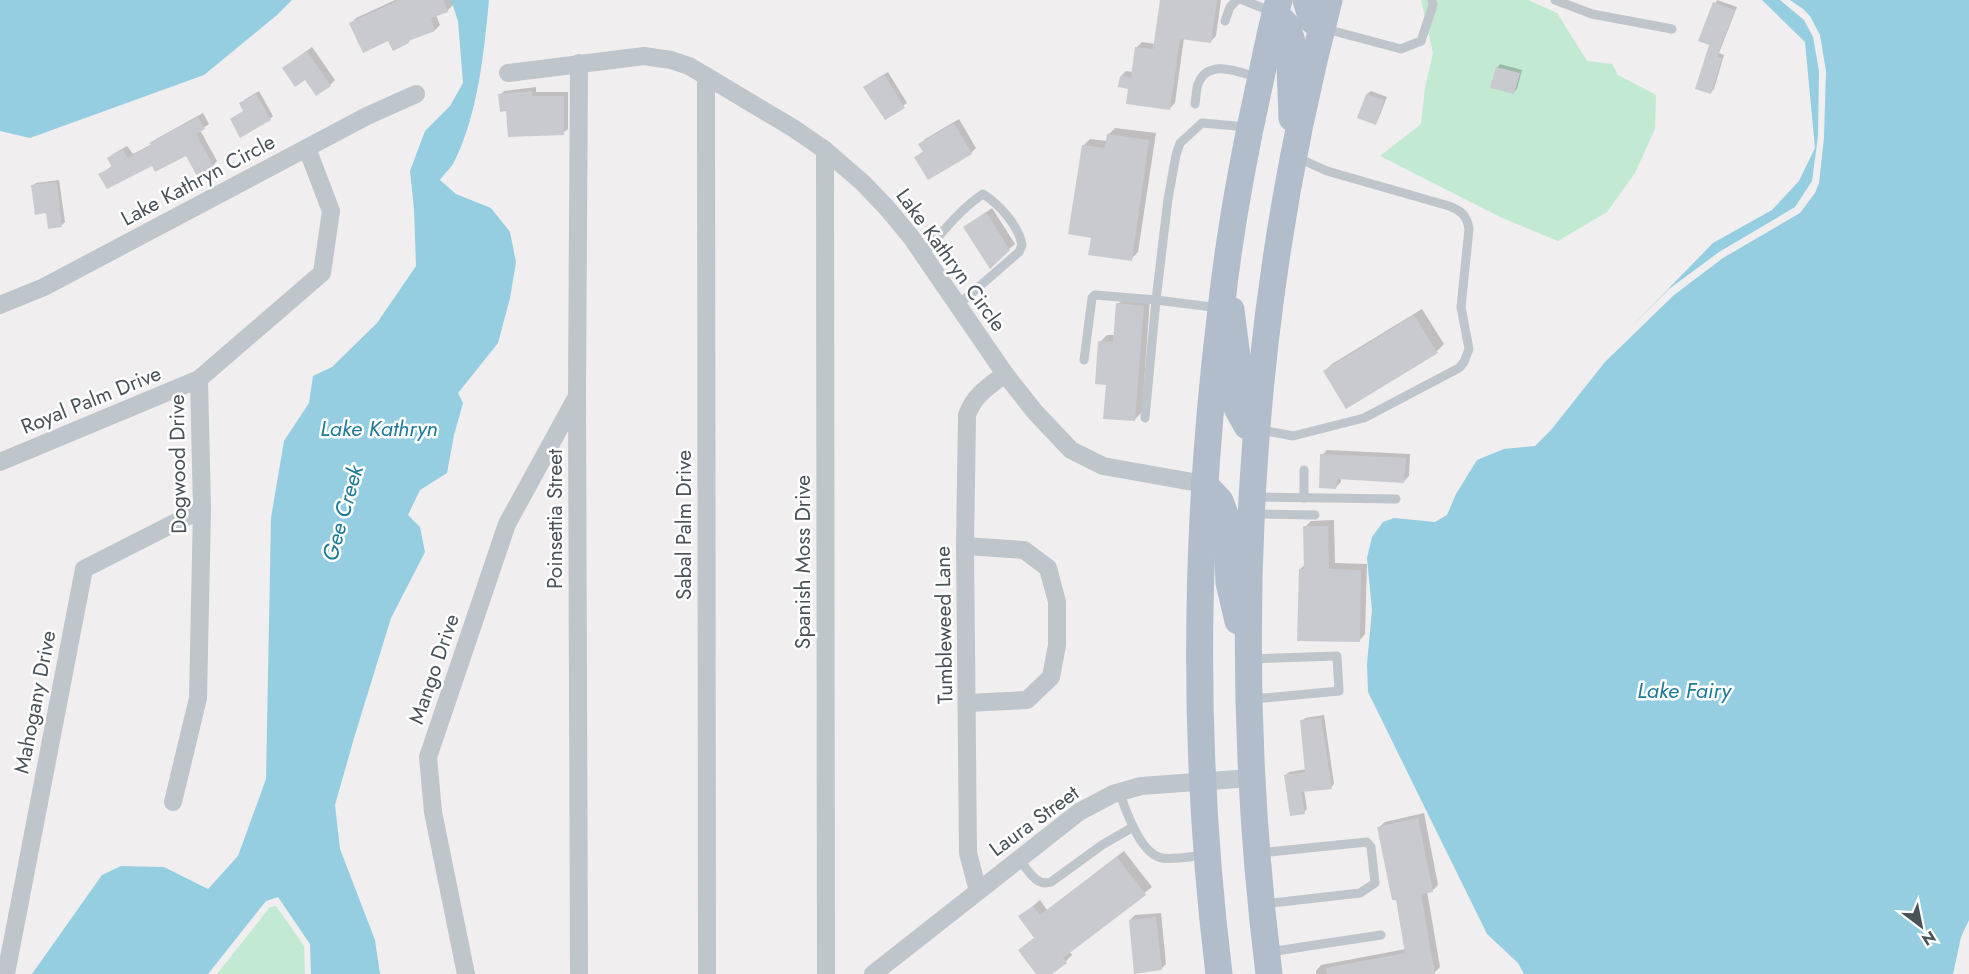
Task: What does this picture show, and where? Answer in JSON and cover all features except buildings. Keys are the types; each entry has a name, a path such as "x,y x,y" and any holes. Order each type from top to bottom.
{"main road":[{"path":"1306,0 1312,20 1322,28"},
{"path":"1268,963 1260,904 1251,778 1248,662 1251,505 1256,429 1282,226 1294,156 1329,0"},
{"path":"1219,974 1211,909 1203,780 1200,604 1204,484 1213,371 1238,184 1277,7"},
{"path":"1277,7 1287,26 1293,45 1290,66 1294,156"},
{"path":"1226,268 1238,365 1237,408 1247,426 1256,429"},
{"path":"1204,484 1220,501 1226,517 1230,583 1248,662"}],"street":[{"name":"Lake Kathryn Circle","path":"508,73 644,57 671,60 689,66 706,76 825,150 887,208 923,254 1005,374 1056,437 1071,450 1103,466 1204,484"},
{"name":"Poinsettia Street","path":"579,63 577,396 579,974"},
{"name":"Sabal Palm Drive","path":"706,76 707,974"},
{"name":"Lake Kathryn Circle","path":"0,305 44,287 367,116 416,94"},
{"name":"Dogwood Drive","path":"173,802 198,698 202,509 200,379 322,273 331,211 307,148"},
{"name":"Spanish Moss Drive","path":"825,150 826,974"},
{"name":"Tumbleweed Lane","path":"978,891 968,853 965,546 967,415 978,395 1005,374"},
{"name":"Royal Palm Drive","path":"0,462 200,379"},
{"name":"Mango Drive","path":"466,974 433,812 428,756 507,524 577,396"},
{"name":"Mahogany Drive","path":"6,974 84,569 202,509"},
{"path":"965,546 1024,550 1048,568 1057,602 1057,645 1051,677 1027,700 967,703"},
{"name":"Laura Street","path":"873,974 1079,813 1119,792 1141,786 1251,778"}],"lane":[{"path":"1225,21 1230,7 1237,0"},
{"path":"1243,0 1277,7"},
{"path":"1322,28 1401,49 1421,40 1433,5 1432,0"},
{"path":"1555,0 1592,14 1672,29"},
{"path":"1196,104 1198,84 1213,68 1261,78"},
{"path":"1145,418 1168,199 1180,143 1202,123 1250,128"},
{"path":"1256,429 1293,436 1364,418 1459,368 1469,349 1461,308 1468,229 1463,214 1449,206 1327,171 1294,156"},
{"path":"923,254 952,223 959,212 983,194 1004,212 1017,231 1022,245 1019,252 958,305"},
{"path":"1084,360 1092,298 1095,295 1221,308"},
{"path":"1304,470 1304,498"},
{"path":"1251,505 1304,498 1396,499"},
{"path":"1251,505 1315,515"},
{"path":"1248,662 1337,656 1339,691 1249,699"},
{"path":"1119,792 1133,827 1149,849 1161,858 1208,855"},
{"path":"1019,859 1039,883 1045,884 1052,882 1102,845 1133,827"},
{"path":"1257,854 1367,842 1371,847 1375,883 1360,893 1260,904"},
{"path":"1268,963 1381,935"}],"green space":[{"path":"1421,0 1528,0 1557,13 1587,61 1612,64 1618,75 1656,95 1655,129 1635,173 1607,212 1558,241 1500,217 1380,156 1421,124 1425,88 1433,53"},
{"path":"276,906 304,946 305,974 217,974 270,907"}],"water":[{"path":"0,0 292,0 204,75 30,138 0,131"},
{"name":"Lake Kathryn","path":"451,0 489,0 479,83 469,124 454,162 440,180 456,194 491,208 510,232 516,262 510,298 498,343 458,393 463,403 447,473 420,490 408,515 420,527 425,552 391,618 335,805 340,849 375,940 380,974 311,974 310,944 278,897 266,901 208,974 32,974 102,875 121,866 164,867 208,889 238,856 266,779 271,518 284,441 309,403 313,376 332,367 377,323 416,266 410,171 425,131 450,106 463,83 458,21"},
{"path":"1762,0 1780,0 1804,20 1813,37 1819,71 1818,136 1812,181 1795,207 1719,252 1669,289 1632,326 1713,243 1772,210 1799,181 1815,148 1805,42"},
{"name":"Lake Fairy","path":"1790,0 1969,0 1969,920 1961,937 1953,974 1524,974 1518,963 1487,934 1368,692 1367,664 1372,610 1367,558 1372,537 1383,522 1394,518 1435,522 1447,515 1456,494 1477,460 1504,449 1535,446 1551,430 1605,362 1674,295 1723,258 1800,213 1815,193 1819,183 1824,138 1826,71 1820,35 1810,16"}],"water label":[{"name":"Gee Creek","path":"342,513"}]}
